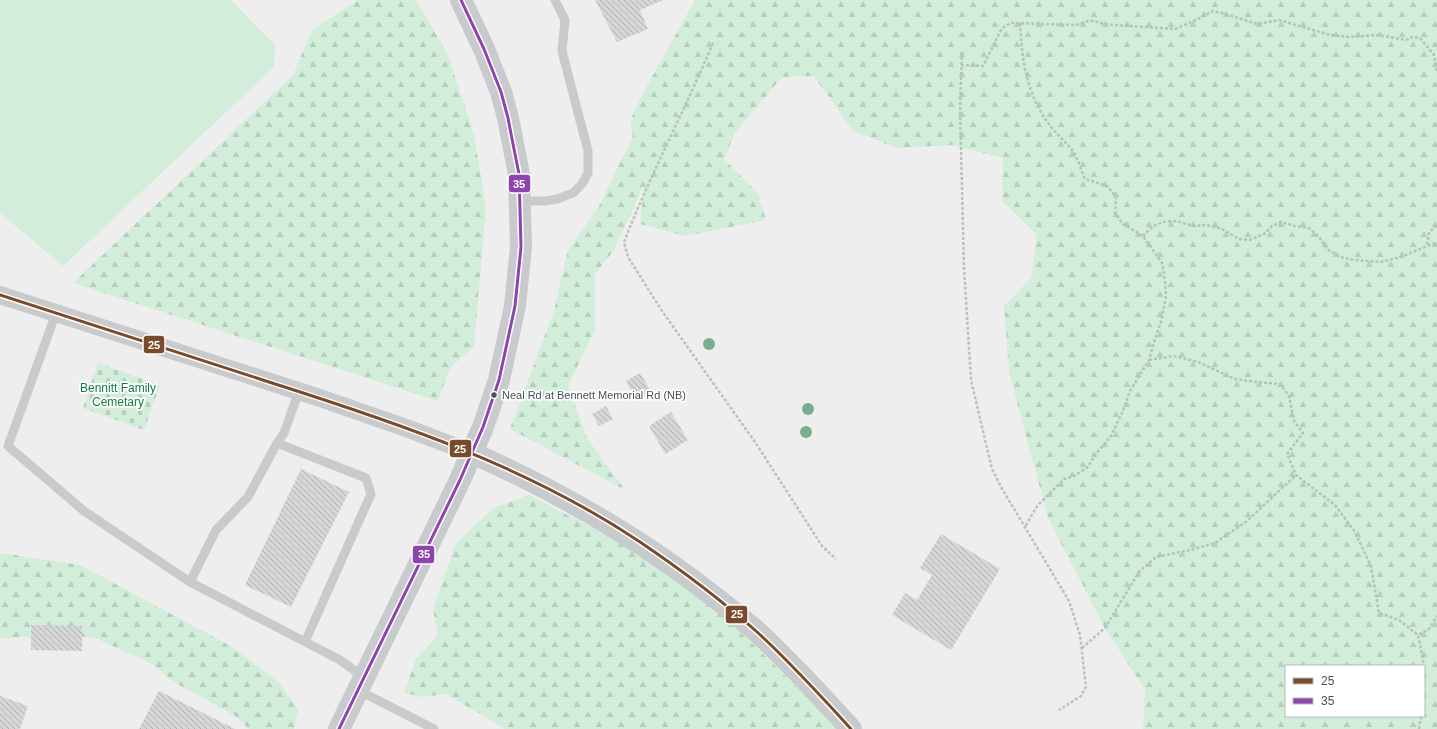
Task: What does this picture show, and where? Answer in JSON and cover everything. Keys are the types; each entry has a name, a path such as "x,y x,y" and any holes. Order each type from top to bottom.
{"street":[{"path":"339,729 472,453 499,380 515,306 521,246 518,174 513,144 501,92 484,49 461,0"},
{"path":"0,295 299,391 406,428 472,453 556,493 639,542 716,598 756,631 804,678 851,729"}],"lane":[{"path":"520,201 545,201 557,199 573,193 582,184 588,173 588,151 562,51 565,20 555,0"},
{"path":"56,313 8,446 84,511 190,582 340,660 361,684 434,729"},
{"path":"190,582 216,530 248,497 284,433 299,391"},
{"path":"277,444 366,478 371,494 305,642"}],"path":[{"path":"961,65 983,66 1002,28 1011,23 1076,25 1088,21 1096,21 1114,25 1174,30 1194,22 1213,11 1222,12 1257,24 1279,20 1330,34 1348,37 1379,35 1406,40 1412,37 1420,38 1434,55 1437,72"},
{"path":"1020,23 1024,66 1036,102 1048,124 1073,151 1085,179 1107,186 1116,197 1115,213 1122,223 1143,236 1162,263 1166,296 1161,322 1149,360 1130,391 1111,436 1088,466 1074,476 1064,480 1037,506 1025,528"},
{"path":"713,43 624,242 628,257 662,311 755,442 822,546 836,559"},
{"path":"962,52 960,109 964,268 971,380 992,469 1025,528 1069,601 1080,635 1086,687 1081,696 1059,710"},
{"path":"1143,236 1153,226 1163,222 1176,221 1192,226 1206,225 1222,229 1239,239 1250,240 1264,234 1272,226 1281,222 1308,228 1320,238 1327,249 1340,257 1354,260 1381,262 1401,257 1437,243"},
{"path":"1427,246 1429,232 1437,226"},
{"path":"1149,360 1174,356 1198,362 1235,379 1280,384 1289,396 1294,421 1303,433 1287,454 1296,475 1334,505 1355,532 1371,566 1379,613 1399,620 1418,635 1424,665"},
{"path":"1082,648 1105,628 1139,572 1156,557 1215,543 1247,521 1296,475"},
{"path":"1418,635 1428,629 1437,616"},
{"path":"1419,729 1421,717"}],"green space":[{"path":"0,0 231,0 275,45 274,67 63,266 0,213"},
{"path":"358,0 416,0 448,55 474,134 486,208 474,346 450,368 438,401 73,283 293,75 312,30"},
{"path":"695,0 1437,0 1437,729 1143,729 1145,690 1105,628 1048,518 1009,372 1004,306 1031,278 1037,235 1002,201 1003,158 952,145 897,148 853,131 814,76 782,77 735,133 724,159 758,193 766,220 685,236 640,224 644,185 614,250 595,274 595,330 568,386 587,438 625,490 510,429 554,311 568,250 599,206 633,136 630,121 643,93"},
{"name":"Bennitt Family Cemetary","path":"98,363 160,385 144,430 83,408"},
{"path":"529,495 680,573 811,701 836,729 505,729 446,694 422,697 404,693 416,659 438,635 433,609 455,545 493,508"},
{"path":"0,553 80,565 229,645 280,683 298,710 294,729 249,729 235,716 174,682 152,664 93,637 18,637 0,639"}],"building":[{"path":"595,0 663,0 640,10 648,29 617,42"},
{"path":"640,373 652,393 637,401 626,381"},
{"path":"606,406 613,419 599,426 592,414"},
{"path":"671,412 688,440 665,454 649,426"},
{"path":"301,469 349,492 291,607 245,585"},
{"path":"941,534 1000,569 951,650 892,615 905,593 917,600 932,575 920,568"},
{"path":"31,625 82,626 82,651 31,650"},
{"path":"159,691 235,729 139,729"},
{"path":"0,696 28,706 20,729 0,729"}],"transit line":[{"name":"35","path":"339,729 460,480 483,427 499,380 515,306 521,247 519,174 508,118 501,92 484,49 461,0"},
{"name":"25","path":"0,295 366,414 460,449 507,469 552,491 597,515 640,542 714,596 756,631 781,655 851,729"}],"place":[{"name":"Neal Rd at Bennett Memorial Rd (NB)","path":"494,395"}]}
